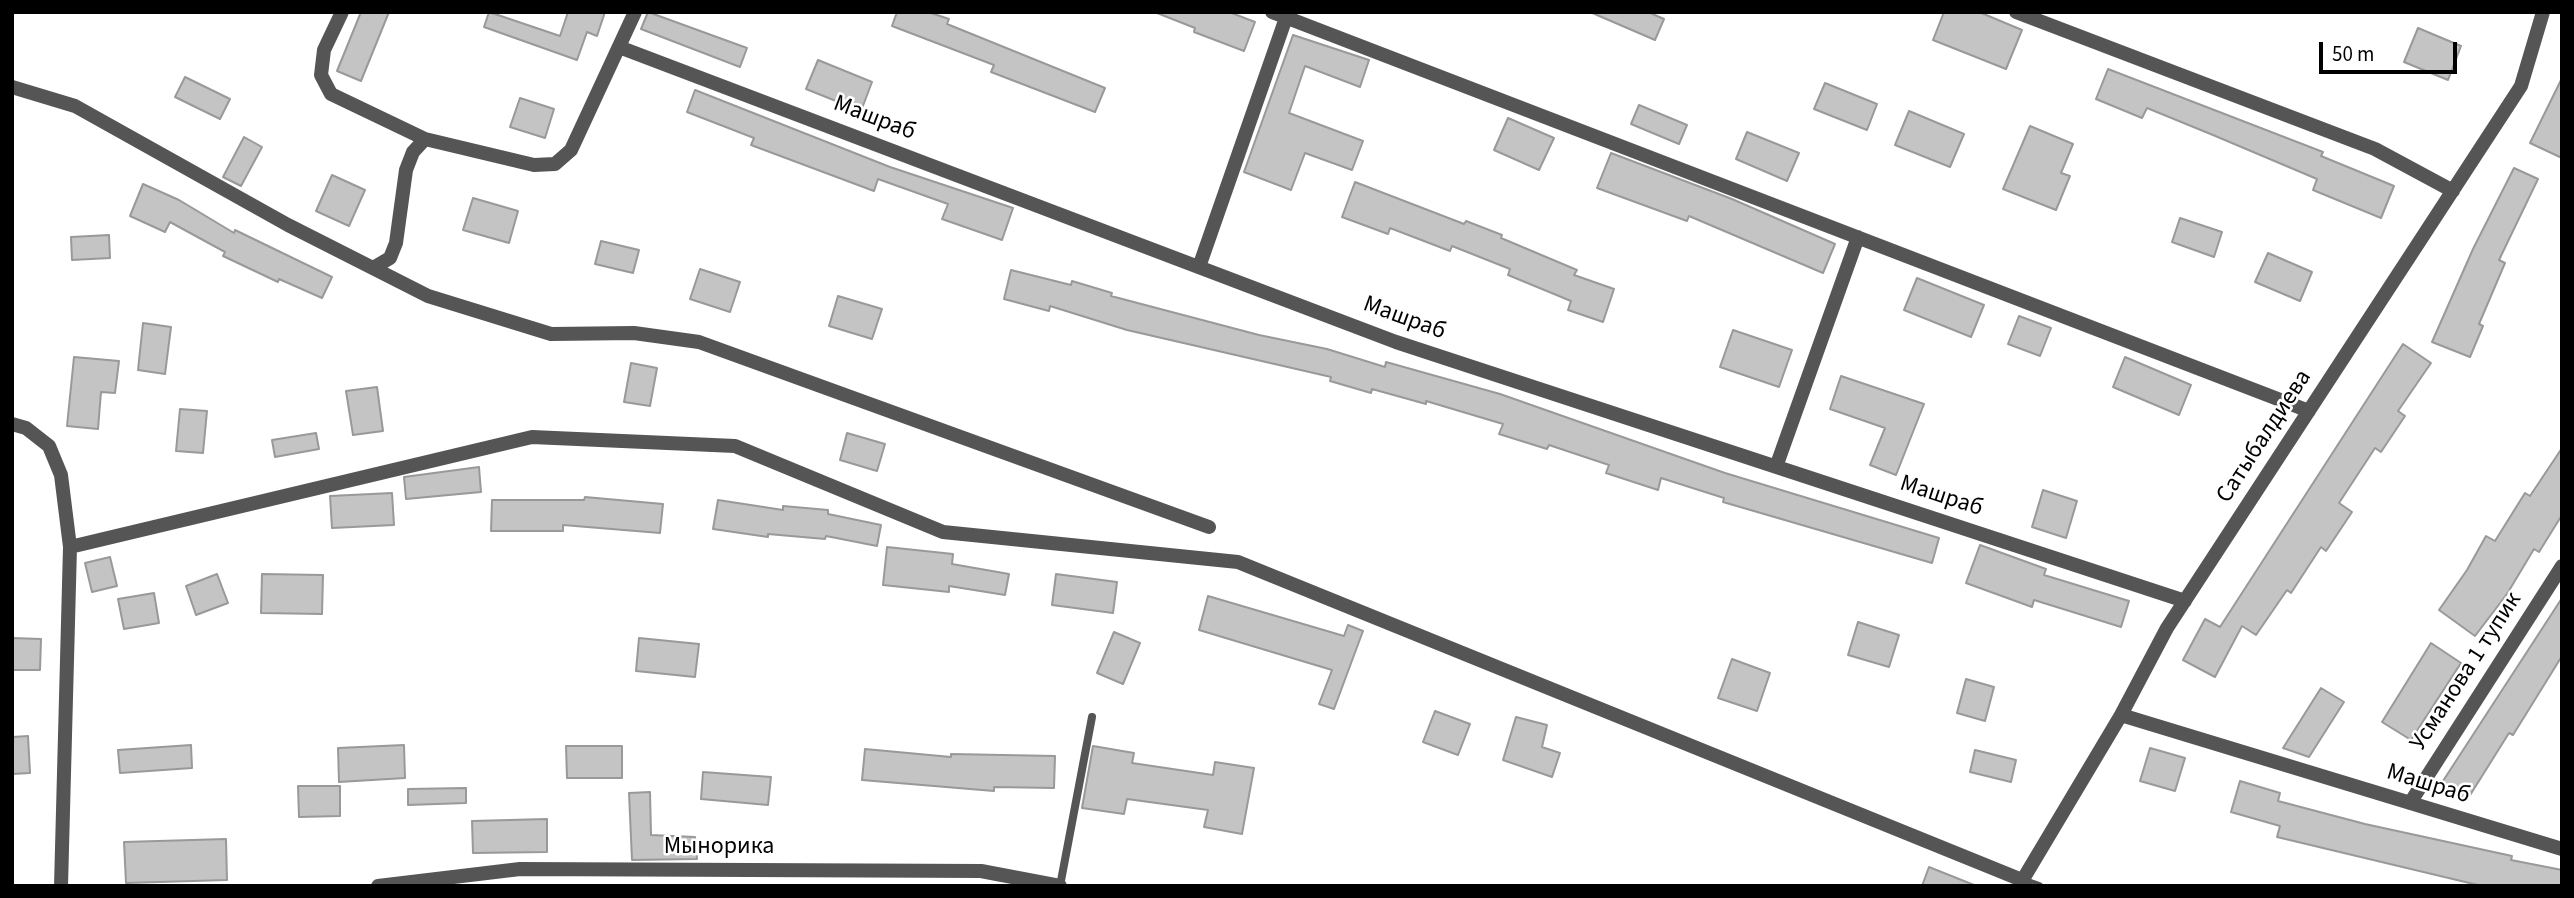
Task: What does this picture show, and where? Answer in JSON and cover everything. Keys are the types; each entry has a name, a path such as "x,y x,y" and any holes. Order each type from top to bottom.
{"street":[{"path":"342,12 324,50 321,75 331,94 425,139 534,165 555,164 571,150 635,12"},
{"path":"2016,12 2375,149 2453,191"},
{"name":"Сатыбалдиева","path":"2021,883 2185,601 2521,86 2543,12"},
{"path":"1199,267 1282,14 2309,411"},
{"name":"Машраб","path":"619,47 1396,342 2185,601"},
{"path":"12,87 75,106 288,225 428,296 551,334 634,333 699,342 1209,527"},
{"path":"373,268 390,258 396,243 406,170 413,152 425,139"},
{"path":"1776,467 1858,237"},
{"path":"12,424 26,428 50,446 61,475 70,547 61,886"},
{"path":"70,547 532,437 735,446 943,532 1238,562 2021,883"},
{"name":"Усманова 1 тупик","path":"2410,803 2562,566"},
{"name":"Машраб","path":"2121,715 2562,849"},
{"name":"Мынорика","path":"378,886 520,869 981,871 1060,886"}],"lane":[{"path":"1060,886 1092,717"},
{"path":"2021,883 2039,886"}],"building":[{"path":"361,12 389,12 361,81 337,71"},
{"path":"489,12 560,36 568,12 605,12 597,36 587,32 577,60 484,27"},
{"path":"648,12 747,48 740,67 641,29"},
{"path":"897,12 928,12 949,19 947,24 1105,88 1095,112 991,72 994,65 892,26"},
{"path":"1229,12 1255,22 1244,51 1194,32 1195,28 1157,13"},
{"path":"1590,12 1648,12 1664,19 1655,40"},
{"path":"1944,12 1979,12 2022,30 2006,69 1933,40"},
{"path":"2418,28 2461,46 2448,80 2404,62"},
{"path":"1293,35 1369,60 1360,87 1305,66 1289,113 1363,141 1352,170 1305,153 1291,190 1244,172"},
{"path":"818,60 872,82 861,111 806,89"},
{"path":"2108,69 2323,152 2321,156 2394,186 2381,218 2313,190 2317,179 2213,135 2147,108 2142,118 2096,99"},
{"path":"185,77 230,99 220,119 175,97"},
{"path":"2562,78 2562,158 2530,143"},
{"path":"1825,83 1877,104 1867,130 1814,109"},
{"path":"695,90 890,167 1013,208 1002,240 942,219 948,204 878,179 874,191 751,145 754,138 687,112"},
{"path":"520,98 554,109 545,138 510,127"},
{"path":"1639,105 1687,125 1679,144 1631,124"},
{"path":"1909,111 1964,134 1950,167 1895,145"},
{"path":"1508,118 1554,138 1539,170 1494,150"},
{"path":"2030,126 2073,144 2061,173 2070,176 2056,210 2003,189"},
{"path":"1747,132 1799,153 1787,181 1736,159"},
{"path":"244,137 262,147 241,186 223,177"},
{"path":"1611,153 1732,199 1835,244 1823,273 1689,216 1687,221 1597,188"},
{"path":"2514,168 2538,179 2499,260 2505,263 2479,324 2483,326 2470,357 2432,342 2473,249"},
{"path":"332,175 365,190 349,226 316,211"},
{"path":"1355,182 1464,224 1466,221 1502,235 1501,238 1577,270 1574,275 1614,289 1603,322 1568,310 1571,301 1508,275 1510,269 1452,246 1450,251 1390,228 1388,234 1342,217"},
{"path":"143,184 179,200 234,233 235,230 332,277 322,298 279,279 278,282 223,256 225,252 170,222 165,232 130,216"},
{"path":"473,198 518,211 509,243 463,230"},
{"path":"2180,218 2222,232 2214,257 2172,242"},
{"path":"109,235 110,258 72,260 71,237"},
{"path":"601,241 639,250 633,273 595,264"},
{"path":"2268,253 2312,272 2300,301 2255,282"},
{"path":"700,269 740,282 730,312 690,299"},
{"path":"1011,270 1071,285 1072,281 1112,293 1111,296 1259,335 1327,349 1385,367 1386,362 1500,394 1725,473 1939,538 1932,563 1723,502 1724,498 1661,478 1658,490 1606,473 1609,465 1549,445 1547,449 1499,434 1503,424 1426,401 1426,404 1372,389 1371,393 1330,381 1331,377 1127,330 1050,306 1049,311 1004,299"},
{"path":"1917,278 1984,305 1971,337 1904,310"},
{"path":"838,296 882,309 872,339 829,326"},
{"path":"2019,316 2051,328 2040,356 2008,344"},
{"path":"143,323 171,327 165,374 138,370"},
{"path":"1733,330 1792,350 1779,387 1720,367"},
{"path":"2403,344 2431,363 2398,411 2405,416 2381,452 2375,448 2339,503 2352,512 2326,551 2321,547 2291,593 2287,590 2256,635 2242,626 2215,677 2183,660 2205,619 2220,627"},
{"path":"74,357 119,361 115,393 101,392 98,429 67,426"},
{"path":"2125,357 2191,385 2179,415 2113,387"},
{"path":"631,363 657,368 650,406 624,402"},
{"path":"1841,376 1924,404 1896,475 1870,465 1885,428 1830,409"},
{"path":"377,387 383,431 353,435 346,391"},
{"path":"180,409 207,411 203,453 176,451"},
{"path":"316,433 319,449 275,457 272,440"},
{"path":"847,433 885,444 877,471 840,460"},
{"path":"2562,448 2562,515 2539,552 2534,549 2507,594 2475,636 2439,610 2467,570 2486,536 2495,541 2525,493 2530,496"},
{"path":"479,467 481,492 406,499 404,477"},
{"path":"2043,490 2077,501 2066,538 2032,527"},
{"path":"392,493 394,525 332,528 330,496"},
{"path":"585,497 663,504 660,533 563,525 563,531 491,531 492,500 584,500"},
{"path":"718,500 783,510 783,506 828,510 828,514 881,525 877,546 826,536 825,539 768,534 768,537 713,529"},
{"path":"1980,545 2046,569 2044,575 2129,601 2121,627 2034,600 2032,607 1966,583"},
{"path":"887,547 953,554 952,564 1009,574 1005,595 949,586 949,592 883,585"},
{"path":"110,557 117,586 92,592 85,563"},
{"path":"217,574 228,603 196,615 186,586"},
{"path":"262,574 323,575 322,614 261,613"},
{"path":"1056,574 1117,582 1113,613 1052,605"},
{"path":"154,593 159,623 124,629 118,599"},
{"path":"1208,596 1344,636 1348,625 1363,631 1334,709 1319,704 1332,670 1199,630"},
{"path":"2562,598 2562,656 2513,735 2509,733 2467,800 2441,784"},
{"path":"1858,622 1899,635 1889,667 1848,655"},
{"path":"1114,632 1140,643 1123,684 1097,673"},
{"path":"12,638 41,639 40,670 12,670"},
{"path":"639,638 699,644 695,677 636,671"},
{"path":"2431,643 2461,663 2411,740 2382,722"},
{"path":"1732,659 1770,673 1757,711 1718,698"},
{"path":"1966,679 1994,687 1985,721 1957,713"},
{"path":"2321,688 2344,702 2309,757 2283,748"},
{"path":"1435,711 1470,724 1458,755 1423,742"},
{"path":"1516,717 1547,725 1542,747 1560,753 1552,777 1503,760"},
{"path":"28,736 30,773 12,774 12,737"},
{"path":"191,745 192,768 120,773 118,750"},
{"path":"404,745 405,778 339,782 338,748"},
{"path":"566,746 622,746 622,778 567,778"},
{"path":"1093,746 1134,753 1132,763 1213,775 1215,762 1254,768 1242,834 1204,827 1208,810 1127,799 1124,814 1082,808"},
{"path":"2150,748 2185,758 2175,791 2140,781"},
{"path":"865,749 951,757 951,754 1055,756 1054,788 994,787 994,791 862,780"},
{"path":"1975,750 2016,760 2011,782 1970,772"},
{"path":"703,772 771,777 768,805 701,799"},
{"path":"2240,781 2280,793 2278,801 2365,824 2512,856 2511,860 2562,870 2562,886 2482,886 2277,837 2280,826 2231,812"},
{"path":"298,786 340,786 340,816 299,817"},
{"path":"466,788 466,803 408,805 408,789"},
{"path":"650,792 651,835 695,837 697,859 632,860 629,793"},
{"path":"547,819 547,852 473,853 472,821"},
{"path":"226,839 227,880 126,883 124,842"},
{"path":"1929,867 1974,885 1974,886 1922,886"}]}
